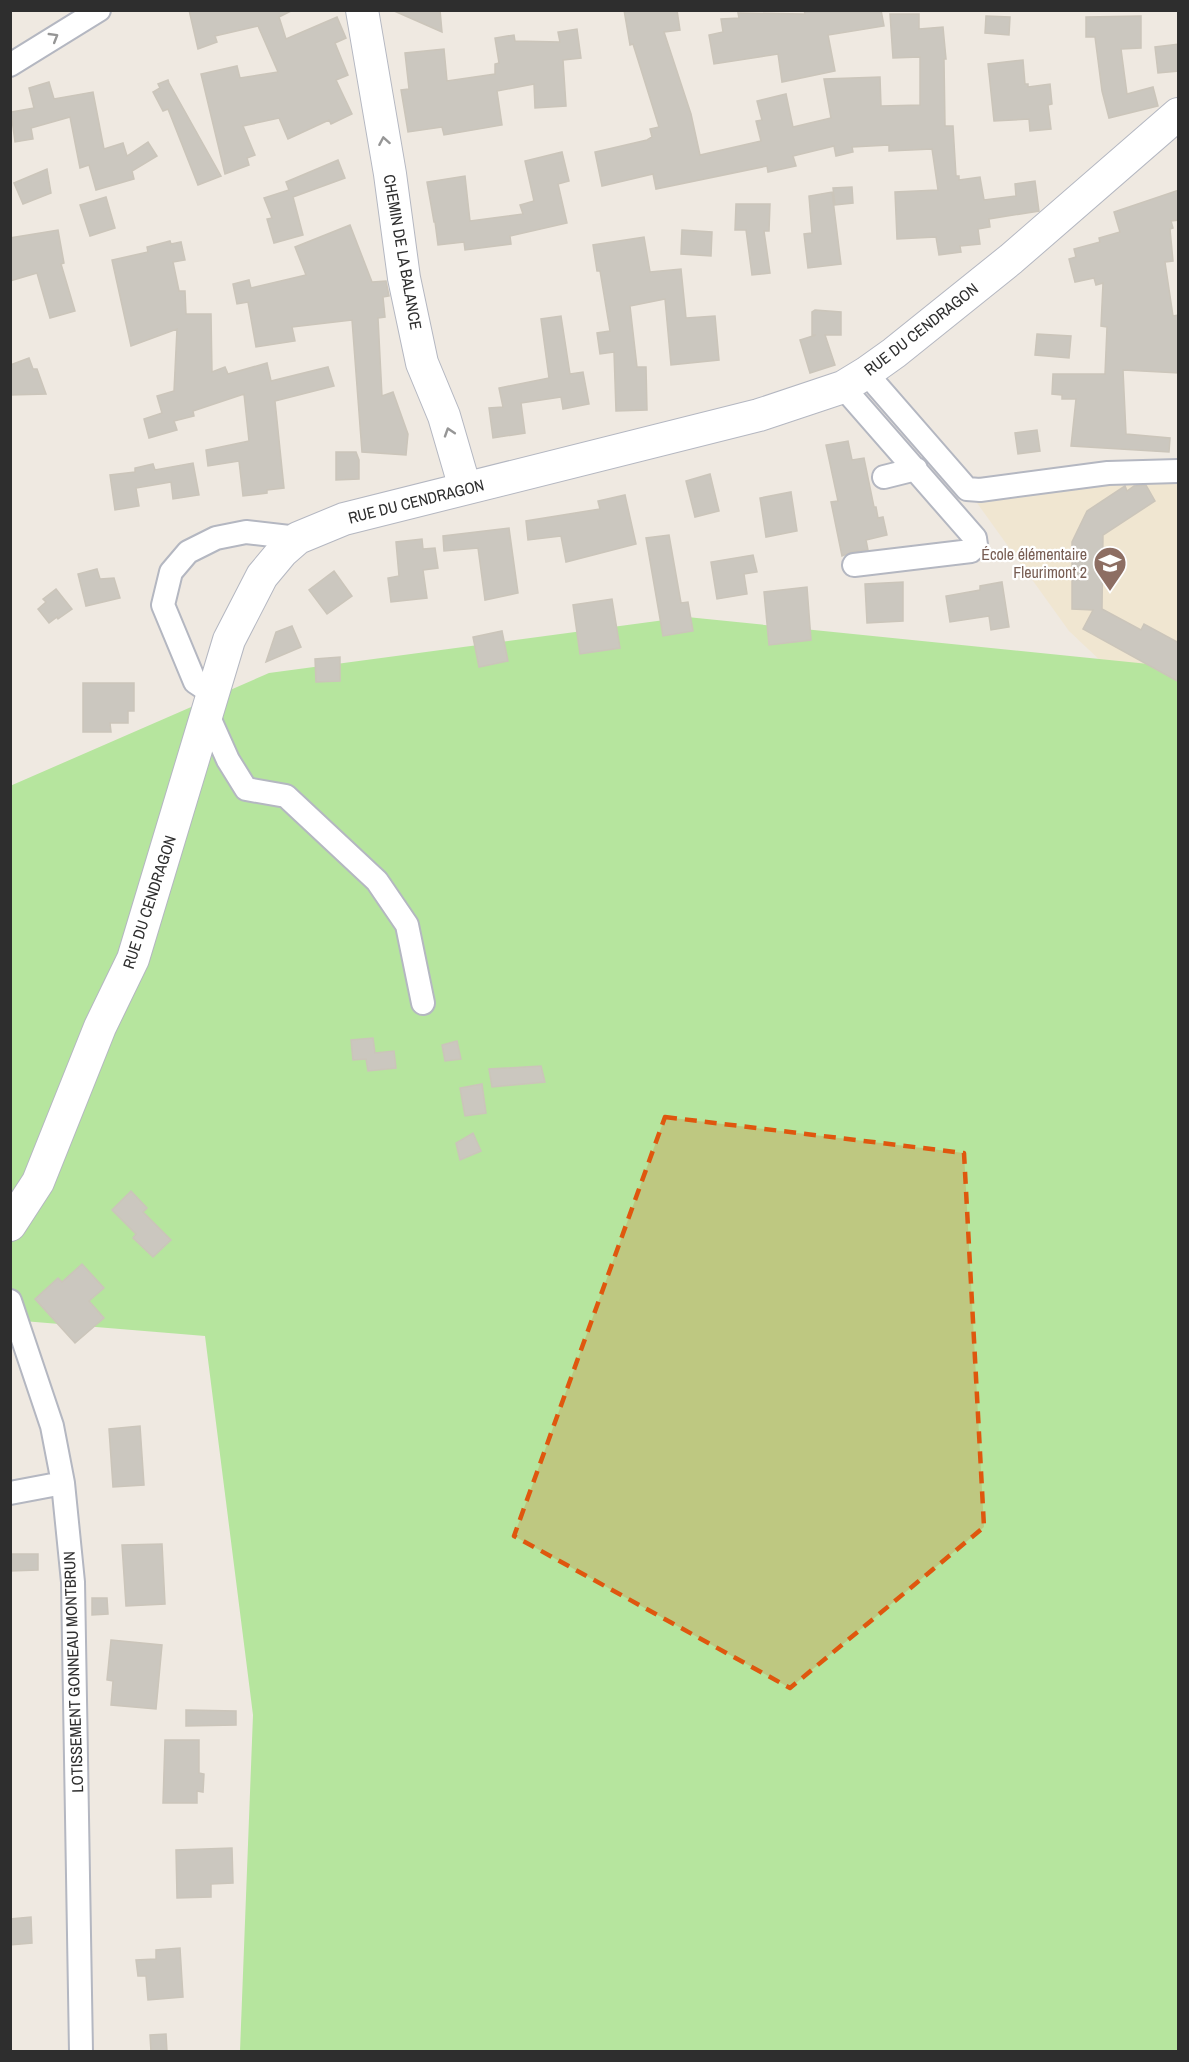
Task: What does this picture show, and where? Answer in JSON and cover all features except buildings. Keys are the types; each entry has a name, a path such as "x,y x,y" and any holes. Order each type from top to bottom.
{"main road":[{"name":"CHEMIN DE LA BALANCE","path":"362,10 390,174 404,278 423,363 444,416 465,488"},
{"name":"RUE DU CENDRAGON","path":"10,1225 38,1182 100,1027 133,958 229,640 262,576 282,552 298,538 344,519 759,415 854,380 894,353 1002,266 1179,114"}],"street":[{"path":"10,65 99,10"},
{"path":"854,380 916,469 975,538 976,544 971,551 854,565"},
{"path":"854,380 967,489 980,490 1108,473 1179,471"},
{"path":"884,477 916,469"},
{"path":"298,538 246,532 216,538 188,552 171,572 164,605 195,682 210,704 228,760 246,789 286,796 376,881 407,925 423,1003"},
{"name":"LOTISSEMENT GONNEAU MONTBRUN","path":"10,1301 52,1426 63,1483 73,1582 81,2052"},
{"path":"10,1493 63,1483"}],"highlighted area":[{"path":"665,1117 964,1153 984,1527 790,1688 514,1536"}],"shaded area":[{"name":"École élémentaire Fleurimont 2","path":"1178,471 1178,734 1069,631 967,489"}],"green space":[{"path":"687,617 1178,667 1178,2051 240,2051 253,1715 205,1336 11,1320 10,786 269,673"}],"place":[{"name":"École élémentaire Fleurimont 2","path":"1110,592"}]}
